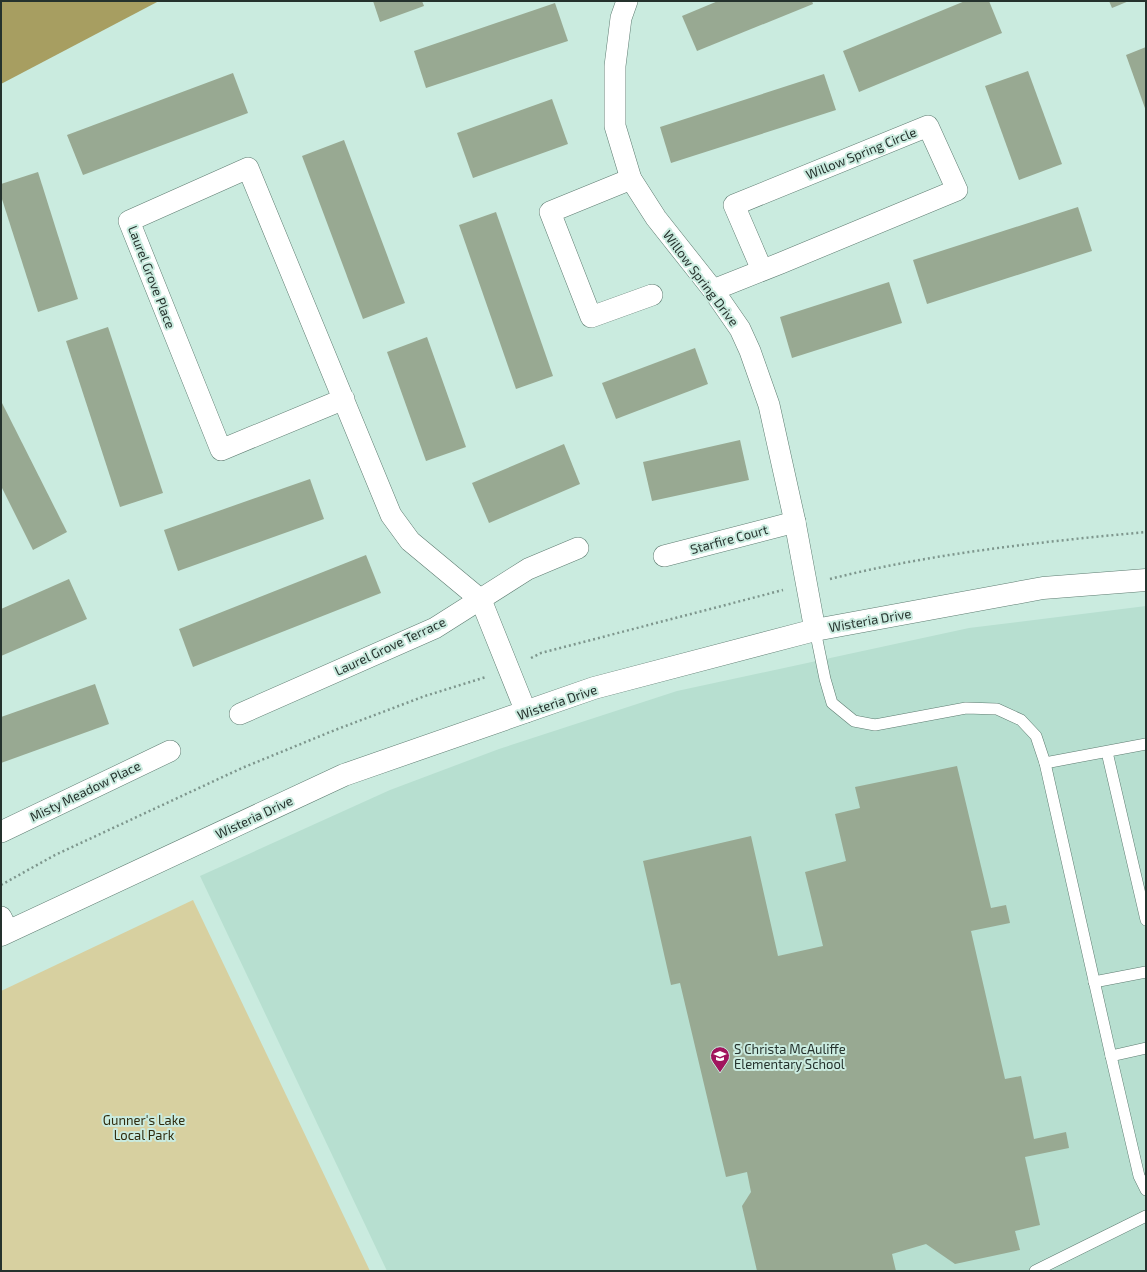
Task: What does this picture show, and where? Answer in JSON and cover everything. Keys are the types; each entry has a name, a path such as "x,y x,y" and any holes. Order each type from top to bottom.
{"street":[{"name":"Willow Spring Drive","path":"627,1 621,18 615,66 615,126 631,179 656,218 713,290 740,329 750,350 769,405 795,522 815,630"},
{"name":"Willow Spring Circle","path":"713,290 762,270 957,190 928,126 734,205 762,270"},
{"name":"Laurel Grove Place","path":"344,399 221,450 129,221 248,168 344,399 392,515 410,541 481,600 526,712"},
{"path":"631,179 550,212 591,317 652,295"},
{"name":"Starfire Court","path":"664,556 795,522"},
{"name":"Laurel Grove Terrace","path":"240,714 435,628 528,569 578,548"},
{"name":"Wisteria Drive","path":"3,928 344,776 594,688 815,630 1043,588 1146,580"},
{"name":"Misty Meadow Place","path":"1,832 170,751"}],"lane":[{"path":"815,630 825,679 832,703 854,721 875,725 966,708 997,709 1021,720 1036,736 1044,764 1139,1176 1146,1190"},
{"path":"1044,764 1146,744"},
{"path":"1107,752 1146,920"},
{"path":"1094,982 1146,972"},
{"path":"1111,1056 1146,1048"},
{"path":"1035,1271 1146,1216"}],"shaded area":[{"path":"1,1 159,1 1,84"},
{"name":"S Christa McAuliffe Elementary School","path":"1146,606 1146,1271 387,1271 200,876 390,790 499,749 677,691 969,628"}],"green space":[{"name":"Gunner's Lake Local Park","path":"193,900 370,1271 1,1271 1,991"}],"building":[{"path":"373,1 422,1 424,6 380,22"},
{"path":"718,1 812,1 813,4 697,51 682,16"},
{"path":"965,1 989,1 1002,33 859,92 843,51"},
{"path":"1109,1 1129,1 1112,8"},
{"path":"555,3 568,41 426,88 414,51"},
{"path":"1146,47 1146,111 1126,55"},
{"path":"1028,71 1062,164 1019,180 985,86"},
{"path":"233,73 248,113 83,175 67,135"},
{"path":"824,74 836,110 671,163 660,127"},
{"path":"552,99 568,144 473,178 457,133"},
{"path":"344,140 405,303 363,319 302,156"},
{"path":"38,172 78,299 38,312 1,196 1,184"},
{"path":"1078,207 1092,251 927,304 913,260"},
{"path":"496,212 553,376 516,389 459,225"},
{"path":"889,282 902,323 792,358 780,317"},
{"path":"108,327 163,493 120,507 66,341"},
{"path":"427,337 466,447 426,461 387,352"},
{"path":"695,348 708,384 616,419 602,383"},
{"path":"1,401 67,532 33,550 1,486"},
{"path":"740,440 749,480 652,501 643,462"},
{"path":"564,444 580,484 489,523 472,483"},
{"path":"310,479 324,519 178,571 164,530"},
{"path":"366,555 381,593 193,667 179,629"},
{"path":"69,579 87,619 1,656 1,609"},
{"path":"95,684 109,724 1,763 1,717"},
{"path":"957,766 991,908 1006,905 1010,923 971,931 1005,1079 1021,1076 1034,1139 1066,1132 1069,1148 1025,1157 1040,1225 1015,1231 1020,1250 955,1264 926,1244 892,1254 896,1271 757,1271 742,1206 751,1192 747,1172 726,1177 680,983 671,985 643,861 751,836 778,956 823,946 805,872 846,861 835,814 860,808 855,787"}],"place":[{"name":"S Christa McAuliffe Elementary School","path":"720,1073"}]}
